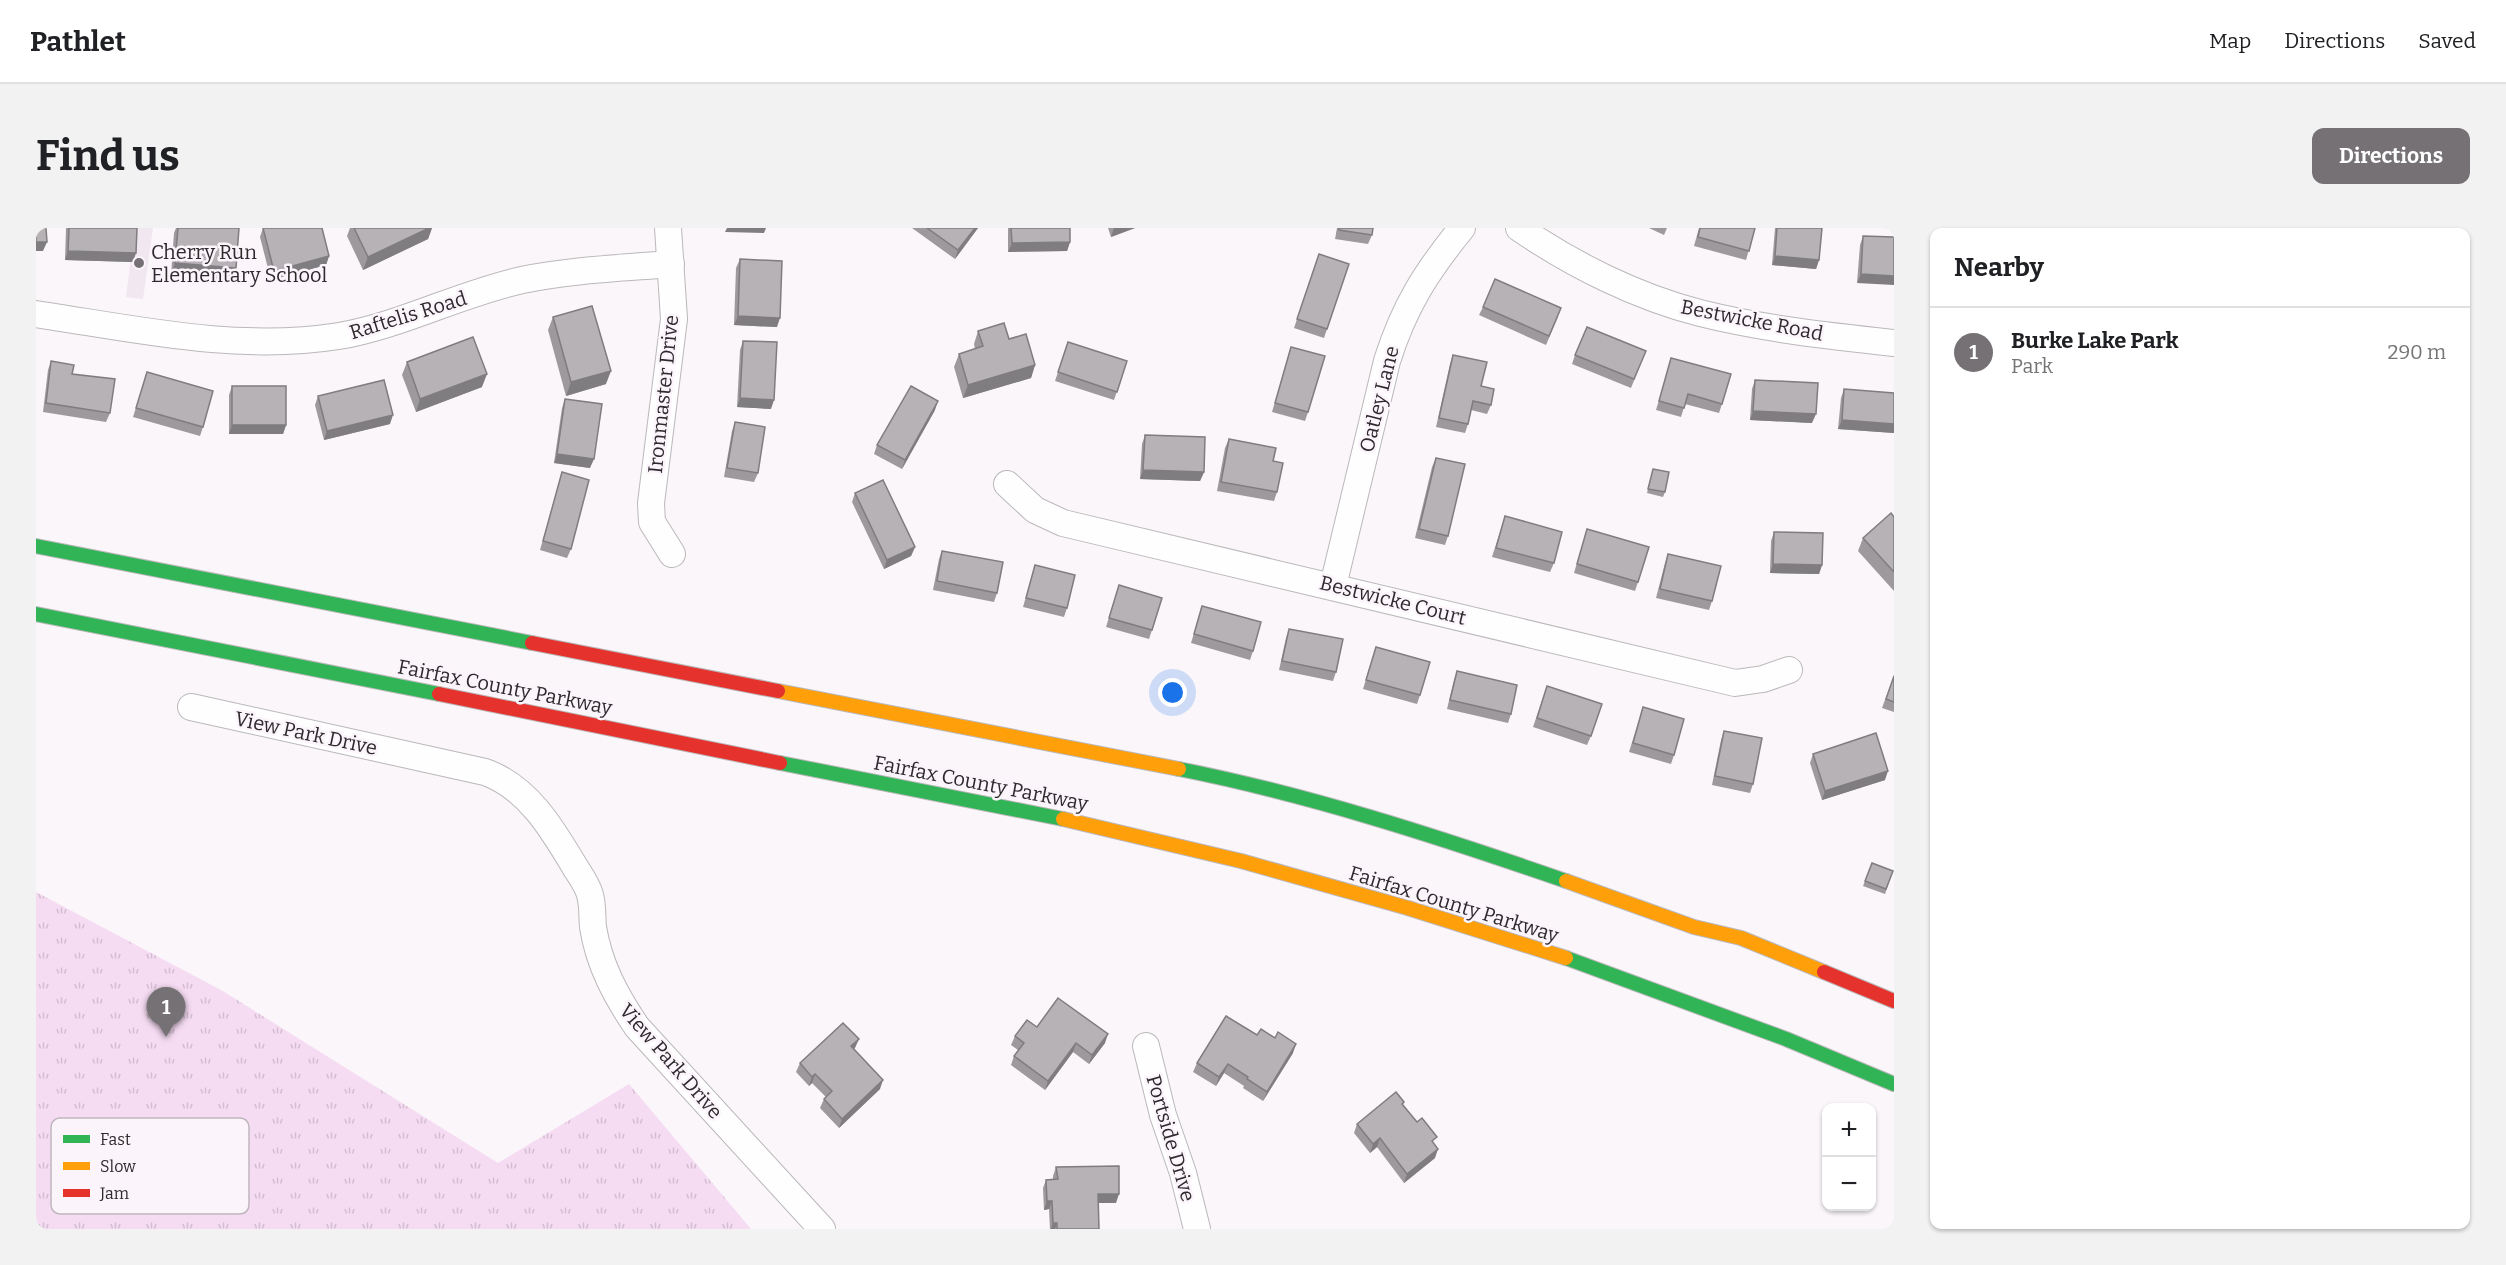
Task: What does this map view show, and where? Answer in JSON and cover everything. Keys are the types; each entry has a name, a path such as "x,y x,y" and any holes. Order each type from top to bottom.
{"highway":[{"path":"36,546 1197,772 1425,834 1694,927 1741,938 1894,1001"},
{"name":"Fairfax County Parkway","path":"36,614 651,736 875,783 1080,822 1241,861 1408,908 1578,962 1786,1039 1894,1084"}],"street":[{"name":"Ironmaster Drive","path":"668,228 674,319 651,503 652,522 672,554"},
{"name":"Oatley Lane","path":"1333,586 1387,361 1397,330 1419,286 1462,228"},
{"name":"Bestwicke Road","path":"1519,228 1591,270 1645,295 1699,313 1787,331 1894,343"},
{"name":"Raftelis Road","path":"36,314 207,340 288,341 339,336 380,327 521,280 572,272 671,264"},
{"name":"Bestwicke Court","path":"1007,484 1035,510 1063,523 1735,682 1762,679 1789,670"},
{"name":"View Park Drive","path":"191,707 485,772 510,785 551,827 590,893 593,928 603,967 618,999 637,1027 822,1229"},
{"name":"Portside Drive","path":"1146,1046 1163,1115 1183,1173 1197,1229"}],"shaded area":[{"name":"Cherry Run Elementary School","path":"135,228 153,228 143,299 126,297"}],"green space":[{"path":"36,892 221,990 498,1163 629,1084 751,1229 36,1229"}],"building":[{"path":"36,228 46,228 47,242 36,242"},
{"path":"69,228 137,228 136,253 68,251"},
{"path":"178,228 239,228 236,268 175,263"},
{"path":"263,228 322,228 329,256 274,271"},
{"path":"354,228 429,228 368,257"},
{"path":"927,228 975,228 958,250"},
{"path":"1011,228 1070,228 1070,242 1012,243"},
{"path":"1339,228 1373,228 1372,235 1339,230"},
{"path":"1700,228 1755,228 1749,251 1698,237"},
{"path":"1777,228 1822,228 1819,260 1775,256"},
{"path":"1863,236 1894,237 1894,276 1861,274"},
{"path":"1319,254 1349,264 1327,329 1297,319"},
{"path":"740,259 782,261 780,318 738,316"},
{"path":"1495,279 1561,308 1549,336 1483,307"},
{"path":"592,306 611,371 571,382 553,317"},
{"path":"1004,323 1009,339 1026,334 1035,365 968,385 959,354 983,346 978,331"},
{"path":"1587,327 1646,351 1634,379 1575,355"},
{"path":"473,337 487,374 420,399 407,362"},
{"path":"743,341 777,342 774,400 740,398"},
{"path":"1068,342 1127,361 1117,392 1058,372"},
{"path":"1291,347 1325,356 1308,412 1275,403"},
{"path":"1453,355 1487,362 1481,386 1494,389 1491,405 1473,401 1468,424 1439,418"},
{"path":"1671,358 1731,374 1722,404 1688,394 1684,408 1659,401"},
{"path":"51,361 74,365 72,374 115,379 110,413 46,403"},
{"path":"147,372 213,391 203,427 136,408"},
{"path":"384,380 393,415 327,431 318,396"},
{"path":"1755,380 1818,383 1816,414 1753,411"},
{"path":"232,386 286,386 286,425 232,425"},
{"path":"911,386 938,401 905,460 877,445"},
{"path":"1844,389 1894,393 1894,424 1842,420"},
{"path":"565,399 602,404 594,459 557,454"},
{"path":"735,422 765,427 758,473 727,468"},
{"path":"1145,435 1205,437 1204,472 1143,470"},
{"path":"1229,439 1276,448 1273,461 1283,463 1277,492 1221,482"},
{"path":"1436,458 1465,464 1448,536 1419,529"},
{"path":"1653,469 1669,472 1665,492 1648,489"},
{"path":"562,472 589,480 571,549 543,541"},
{"path":"883,480 915,547 887,560 855,493"},
{"path":"1891,513 1894,517 1894,572 1863,538"},
{"path":"1505,516 1562,532 1554,563 1496,548"},
{"path":"1587,529 1649,547 1638,582 1577,564"},
{"path":"1774,532 1823,533 1822,565 1773,564"},
{"path":"942,551 1003,562 997,593 937,581"},
{"path":"1668,554 1721,566 1712,601 1660,589"},
{"path":"1035,565 1075,575 1067,608 1026,598"},
{"path":"1119,585 1162,598 1152,630 1109,618"},
{"path":"1202,606 1261,622 1253,651 1194,634"},
{"path":"1289,629 1343,639 1336,672 1282,661"},
{"path":"1376,647 1430,662 1420,695 1366,680"},
{"path":"1457,671 1517,685 1511,714 1450,700"},
{"path":"1894,676 1894,702 1886,699"},
{"path":"1547,686 1602,704 1591,736 1537,718"},
{"path":"1643,707 1684,719 1674,755 1633,743"},
{"path":"1724,731 1762,738 1753,784 1715,776"},
{"path":"1876,733 1888,771 1825,791 1813,754"},
{"path":"1872,863 1893,871 1886,889 1865,881"},
{"path":"1058,998 1108,1034 1092,1055 1076,1043 1048,1081 1014,1056 1024,1043 1015,1036 1027,1020 1037,1027"},
{"path":"1226,1016 1257,1035 1261,1029 1275,1038 1278,1032 1296,1044 1267,1092 1228,1064 1219,1077 1197,1063"},
{"path":"843,1023 859,1039 851,1046 883,1080 842,1119 824,1099 832,1091 815,1074 812,1077 800,1063"},
{"path":"1396,1092 1404,1102 1402,1104 1417,1122 1422,1118 1437,1137 1432,1141 1438,1149 1407,1174 1380,1138 1373,1144 1357,1124"},
{"path":"1119,1166 1119,1194 1098,1194 1099,1229 1057,1229 1057,1223 1053,1223 1052,1201 1047,1201 1046,1180 1058,1179 1056,1167"}],"traffic: fast":[{"path":"36,546 532,643"},
{"path":"36,614 439,694"},
{"path":"780,763 1063,819"},
{"path":"1179,769 1326,804 1566,881"},
{"path":"1566,958 1786,1039 1894,1084"}],"traffic: slow":[{"path":"778,691 1179,769"},
{"path":"1063,819 1241,861 1408,908 1566,958"},
{"path":"1566,881 1694,927 1741,938 1824,972"}],"traffic: jam":[{"path":"532,643 778,691"},
{"path":"439,694 780,763"},
{"path":"1824,972 1894,1001"}],"place":[{"name":"Cherry Run Elementary School","path":"139,263"},
{"name":"Burke Lake Park","path":"166,1037"}]}
